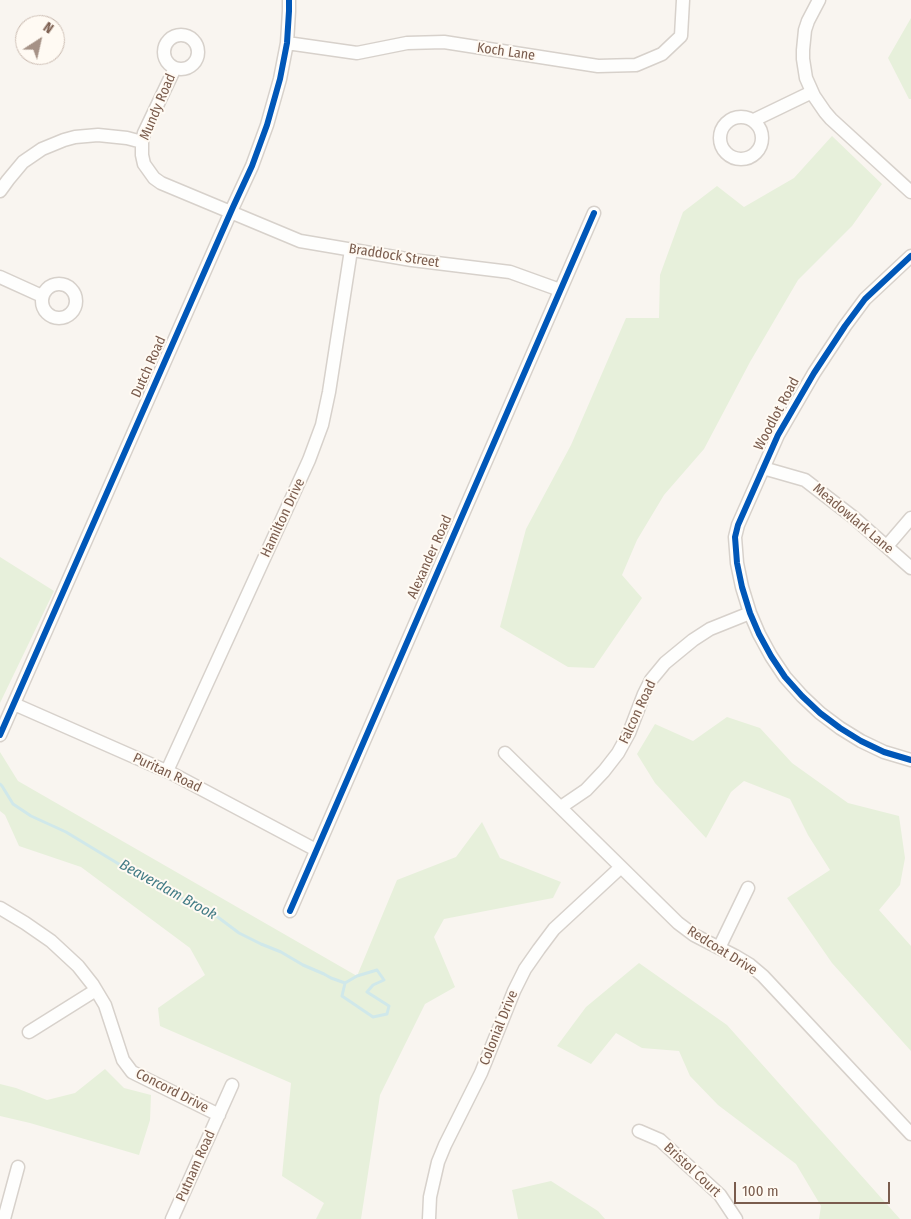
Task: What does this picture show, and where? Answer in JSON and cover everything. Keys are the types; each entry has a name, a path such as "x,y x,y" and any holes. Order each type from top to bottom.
{"street":[{"name":"Dutch Road","path":"0,735 252,166 267,125 280,79 287,43 289,0"},
{"name":"Koch Lane","path":"287,43 356,53 408,43 444,42 598,66 636,65 662,54 681,36 682,0"},
{"path":"819,0 808,21 803,50 804,69 812,92 819,105 832,119 911,192"},
{"name":"Mundy Road","path":"175,68 144,134 142,155 144,164 161,183 231,212"},
{"path":"754,120 812,92"},
{"path":"0,191 24,162 42,149 64,140 98,134 142,142"},
{"name":"Braddock Street","path":"231,212 300,241 412,260 510,272 560,290"},
{"name":"Alexander Road","path":"290,911 594,212"},
{"name":"Hamilton Drive","path":"167,771 309,460 322,425 329,392 351,250"},
{"name":"Woodlot Road","path":"911,256 865,299 814,373 778,434 738,525 735,538 737,563 750,613 759,634 785,677 820,713 840,728 884,752 911,760"},
{"path":"0,277 42,296"},
{"name":"Meadowlark Lane","path":"763,468 805,480 853,517 911,568"},
{"path":"887,546 911,518"},
{"name":"Falcon Road","path":"560,807 586,790 618,754 651,680 664,663 692,640 710,629 750,613"},
{"name":"Puritan Road","path":"14,704 167,771 316,850"},
{"name":"Redcoat Drive","path":"505,753 678,923 694,935 750,966 763,976 911,1134"},
{"name":"Colonial Drive","path":"429,1219 430,1197 438,1162 481,1073 514,991 525,969 554,929 621,867"},
{"path":"719,948 748,888"},
{"name":"Concord Drive","path":"0,908 50,941 78,966 105,1006 123,1060 132,1072 219,1115"},
{"path":"29,1032 96,990"},
{"name":"Putnam Road","path":"172,1219 232,1085"},
{"name":"Bristol Court","path":"639,1131 660,1140 720,1195 736,1219"},
{"path":"4,1219 18,1167"}],"green space":[{"path":"911,18 911,99 909,99 888,58"},
{"path":"832,136 882,184 852,226 798,280 750,362 704,449 664,495 637,540 622,575 642,598 594,668 568,667 500,627 526,529 571,445 626,318 659,318 660,275 683,212 717,186 744,207 794,178"},
{"path":"0,557 54,591 0,703"},
{"path":"727,717 760,728 792,763 848,803 899,816 905,858 900,885 879,910 911,946 911,1051 832,963 787,898 830,870 808,835 790,799 744,781 731,792 706,838 655,783 637,754 655,724 693,741"},
{"path":"0,752 18,781 357,976 397,880 456,857 482,822 500,858 561,882 553,898 444,919 434,937 455,987 425,1004 380,1095 361,1219 316,1219 324,1203 282,1176 291,1083 160,1026 158,1008 205,975 190,948 81,867 19,846 5,815 0,811"},
{"path":"639,963 727,1025 900,1219 819,1219 821,1206 796,1164 718,1105 690,1076 679,1051 642,1048 616,1033 591,1064 557,1046 586,1007"},
{"path":"105,1069 124,1088 151,1095 150,1120 139,1155 0,1116 0,1084 47,1100 75,1093"},
{"path":"551,1181 598,1211 605,1219 518,1219 512,1190"}],"waterway":[{"name":"Beaverdam Brook","path":"0,784 13,804 31,816 66,832 127,869 211,912 239,933 281,952 303,965 345,983"},
{"path":"377,970 384,980 373,985 367,992 389,1006 387,1014 373,1017 342,996 345,983 357,976 377,970"}],"cycle path":[{"path":"0,735 252,166 267,125 280,79 287,43 289,0"},
{"path":"290,911 594,213"},
{"path":"911,256 865,299 814,373 778,435 738,525 735,537 737,563 750,613 771,656 785,677 820,713 840,728 884,752 911,760"}]}
